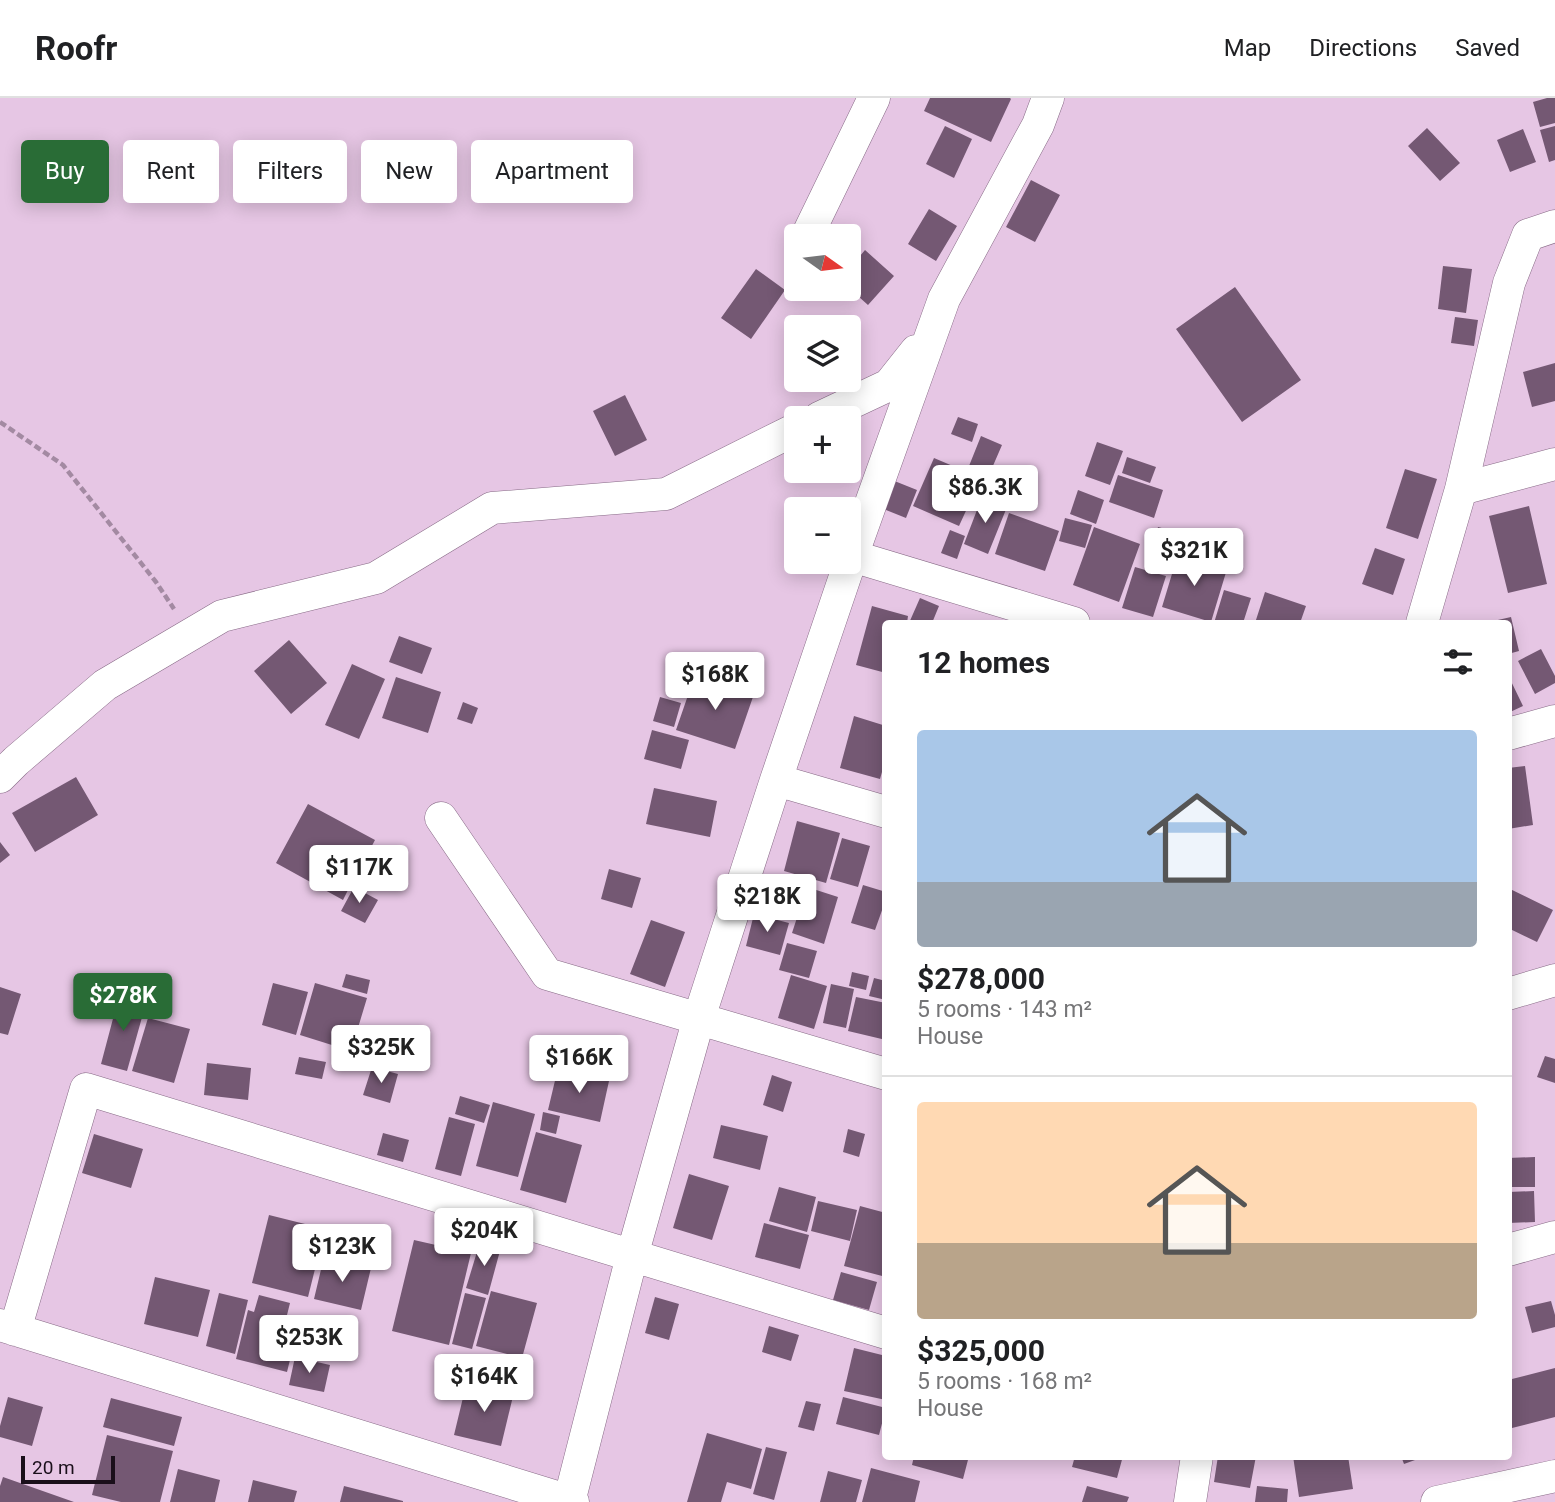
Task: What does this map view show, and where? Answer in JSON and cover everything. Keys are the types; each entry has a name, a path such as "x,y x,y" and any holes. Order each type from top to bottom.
{"street":[{"path":"813,224 874,98"},
{"path":"861,531 944,299 1038,125 1048,98"},
{"path":"1423,620 1461,489 1509,283 1528,235 1555,226"},
{"path":"844,406 889,385 933,330"},
{"path":"0,777 105,685 222,616 376,578 492,508 666,494 784,435"},
{"path":"1461,489 1555,464"},
{"path":"861,559 1064,620"},
{"path":"846,574 699,1018 632,1256 571,1502 8,1327 86,1089 632,1256 882,1333"},
{"path":"1512,733 1555,721"},
{"path":"776,780 882,811"},
{"path":"441,818 547,974 882,1073"},
{"path":"1512,993 1555,980"},
{"path":"1512,1249 1555,1237"},
{"path":"1190,1502 1196,1460"},
{"path":"1438,1502 1555,1476"}],"path":[{"path":"0,422 63,465 156,582 191,635"}],"building":[{"path":"930,98 1011,99 991,142 924,111"},
{"path":"1555,98 1555,123 1540,127 1533,102"},
{"path":"945,126 972,139 954,178 926,164"},
{"path":"1555,126 1555,160 1549,162 1540,130"},
{"path":"1427,128 1460,163 1440,181 1408,146"},
{"path":"1523,129 1536,162 1510,172 1497,140"},
{"path":"1031,180 1060,195 1035,242 1006,227"},
{"path":"929,209 957,226 936,261 908,244"},
{"path":"865,250 894,276 868,305 861,299 861,255"},
{"path":"1443,266 1472,269 1466,313 1438,309"},
{"path":"756,269 784,289 751,339 721,318"},
{"path":"1235,287 1301,380 1242,422 1176,329"},
{"path":"1455,317 1478,320 1474,346 1451,343"},
{"path":"1555,363 1555,401 1532,407 1523,372"},
{"path":"625,395 647,440 615,456 593,411"},
{"path":"958,417 978,424 972,442 951,434"},
{"path":"981,436 1002,445 989,475 969,466"},
{"path":"1097,442 1123,451 1110,485 1085,476"},
{"path":"1127,457 1156,467 1150,483 1122,473"},
{"path":"934,458 981,478 959,526 913,506"},
{"path":"1405,469 1437,479 1418,539 1386,528"},
{"path":"1118,475 1163,490 1154,518 1109,502"},
{"path":"892,480 917,490 906,518 881,508"},
{"path":"1078,490 1104,500 1096,524 1070,514"},
{"path":"982,497 1007,507 988,554 964,544"},
{"path":"1529,506 1547,584 1508,593 1489,516"},
{"path":"1009,513 1059,531 1045,571 995,554"},
{"path":"1065,518 1092,525 1085,548 1059,541"},
{"path":"1094,527 1140,544 1119,602 1073,585"},
{"path":"1158,527 1180,533 1169,573 1147,567"},
{"path":"950,530 965,536 957,559 941,553"},
{"path":"1375,548 1405,559 1393,595 1362,584"},
{"path":"1178,554 1227,569 1212,620 1162,607"},
{"path":"1135,567 1166,576 1153,617 1122,608"},
{"path":"1224,590 1251,598 1244,620 1215,620"},
{"path":"1265,592 1306,606 1301,620 1256,620"},
{"path":"920,598 939,606 933,620 910,620"},
{"path":"872,606 908,616 907,620 882,620 882,672 856,665"},
{"path":"1512,621 1519,651 1512,653"},
{"path":"399,636 432,648 422,674 389,662"},
{"path":"289,640 327,683 291,714 254,671"},
{"path":"1541,649 1555,676 1555,683 1535,694 1518,661"},
{"path":"352,664 385,679 359,739 325,725"},
{"path":"695,675 754,694 735,749 676,730"},
{"path":"396,677 441,692 428,733 382,718"},
{"path":"1512,683 1523,706 1512,711"},
{"path":"660,697 681,703 674,727 653,721"},
{"path":"463,702 478,708 472,724 457,719"},
{"path":"854,716 882,725 880,779 840,768"},
{"path":"652,730 689,740 681,769 644,759"},
{"path":"1525,766 1533,825 1512,828 1512,768"},
{"path":"76,777 98,815 35,852 12,813"},
{"path":"654,788 717,801 710,837 646,824"},
{"path":"308,804 375,840 366,857 377,863 366,885 354,878 343,900 276,863"},
{"path":"797,821 840,833 826,883 784,871"},
{"path":"842,838 870,846 858,887 830,879"},
{"path":"0,842 10,855 0,863"},
{"path":"609,869 641,878 632,908 601,899"},
{"path":"863,885 882,891 882,910 875,930 851,923"},
{"path":"354,887 378,900 365,923 341,911"},
{"path":"807,887 838,897 824,944 792,933"},
{"path":"1512,890 1553,910 1537,942 1512,930"},
{"path":"754,914 789,923 780,955 746,946"},
{"path":"651,920 685,932 665,987 630,974"},
{"path":"787,943 817,951 809,978 779,970"},
{"path":"852,972 869,976 866,990 849,986"},
{"path":"346,974 370,980 367,994 342,987"},
{"path":"791,975 827,986 814,1029 778,1018"},
{"path":"874,978 882,980 882,999 869,996"},
{"path":"273,983 308,992 296,1035 262,1025"},
{"path":"315,983 367,998 351,1051 300,1035"},
{"path":"831,984 854,989 846,1028 823,1023"},
{"path":"0,987 21,994 8,1035 0,1033"},
{"path":"119,996 146,1003 127,1071 101,1064"},
{"path":"856,997 882,1002 882,1039 848,1031"},
{"path":"148,1018 190,1029 174,1083 132,1071"},
{"path":"1545,1056 1555,1059 1555,1083 1537,1077"},
{"path":"299,1057 326,1062 322,1079 295,1074"},
{"path":"207,1063 251,1068 248,1100 204,1095"},
{"path":"372,1067 398,1074 390,1103 363,1095"},
{"path":"558,1068 609,1081 600,1122 548,1110"},
{"path":"772,1075 792,1082 783,1112 763,1105"},
{"path":"460,1096 490,1105 484,1123 455,1114"},
{"path":"493,1102 535,1114 518,1177 476,1166"},
{"path":"543,1112 560,1116 556,1134 540,1130"},
{"path":"449,1117 475,1124 461,1176 435,1169"},
{"path":"721,1125 768,1136 760,1170 713,1158"},
{"path":"848,1129 865,1134 859,1157 843,1152"},
{"path":"536,1132 582,1145 566,1203 520,1190"},
{"path":"383,1133 409,1140 403,1162 377,1155"},
{"path":"94,1134 143,1149 131,1188 82,1173"},
{"path":"1535,1157 1535,1187 1512,1187 1512,1158"},
{"path":"689,1174 729,1186 712,1240 673,1228"},
{"path":"779,1187 816,1197 807,1232 769,1221"},
{"path":"1534,1191 1535,1222 1512,1223 1512,1192"},
{"path":"818,1201 857,1210 850,1241 811,1231"},
{"path":"860,1206 882,1212 882,1276 844,1266"},
{"path":"269,1215 325,1229 308,1297 252,1283"},
{"path":"764,1223 809,1235 800,1269 755,1257"},
{"path":"414,1240 471,1253 449,1345 392,1331"},
{"path":"480,1242 501,1247 488,1295 466,1288"},
{"path":"324,1257 371,1268 361,1310 314,1299"},
{"path":"841,1272 877,1282 869,1310 833,1300"},
{"path":"155,1277 210,1290 198,1337 144,1324"},
{"path":"491,1291 537,1303 522,1358 476,1346"},
{"path":"219,1293 248,1300 235,1354 206,1346"},
{"path":"465,1293 486,1298 472,1349 452,1344"},
{"path":"259,1295 290,1303 286,1319 299,1323 287,1372 236,1359 248,1310 254,1312"},
{"path":"655,1297 679,1304 669,1340 645,1333"},
{"path":"1551,1301 1555,1327 1532,1333 1525,1307"},
{"path":"769,1326 799,1335 791,1361 762,1352"},
{"path":"854,1348 882,1355 882,1399 844,1391"},
{"path":"295,1357 330,1365 324,1392 289,1385"},
{"path":"1555,1368 1555,1417 1512,1428 1512,1379"},
{"path":"467,1381 514,1392 501,1446 454,1435"},
{"path":"8,1397 43,1407 32,1446 0,1437 0,1426"},
{"path":"843,1397 882,1407 879,1435 836,1424"},
{"path":"111,1398 182,1417 174,1446 103,1427"},
{"path":"806,1401 821,1404 814,1431 798,1427"},
{"path":"707,1433 762,1449 751,1489 727,1482 721,1502 687,1502"},
{"path":"107,1435 173,1451 160,1502 121,1502 92,1495"},
{"path":"766,1447 787,1452 774,1500 753,1494"},
{"path":"913,1460 968,1460 963,1479 912,1465"},
{"path":"1074,1460 1122,1460 1117,1478 1072,1467"},
{"path":"1217,1460 1255,1460 1250,1488 1214,1482"},
{"path":"1294,1460 1349,1460 1353,1489 1299,1497"},
{"path":"871,1468 920,1481 915,1502 862,1502"},
{"path":"178,1469 220,1480 215,1502 170,1502"},
{"path":"828,1471 862,1480 856,1502 820,1502"},
{"path":"3,1477 74,1502 0,1502"},
{"path":"253,1480 297,1491 294,1502 248,1502"},
{"path":"344,1486 403,1501 403,1502 340,1502"},
{"path":"1087,1486 1129,1497 1127,1502 1082,1502"},
{"path":"1257,1486 1288,1489 1287,1502 1255,1502"}]}
